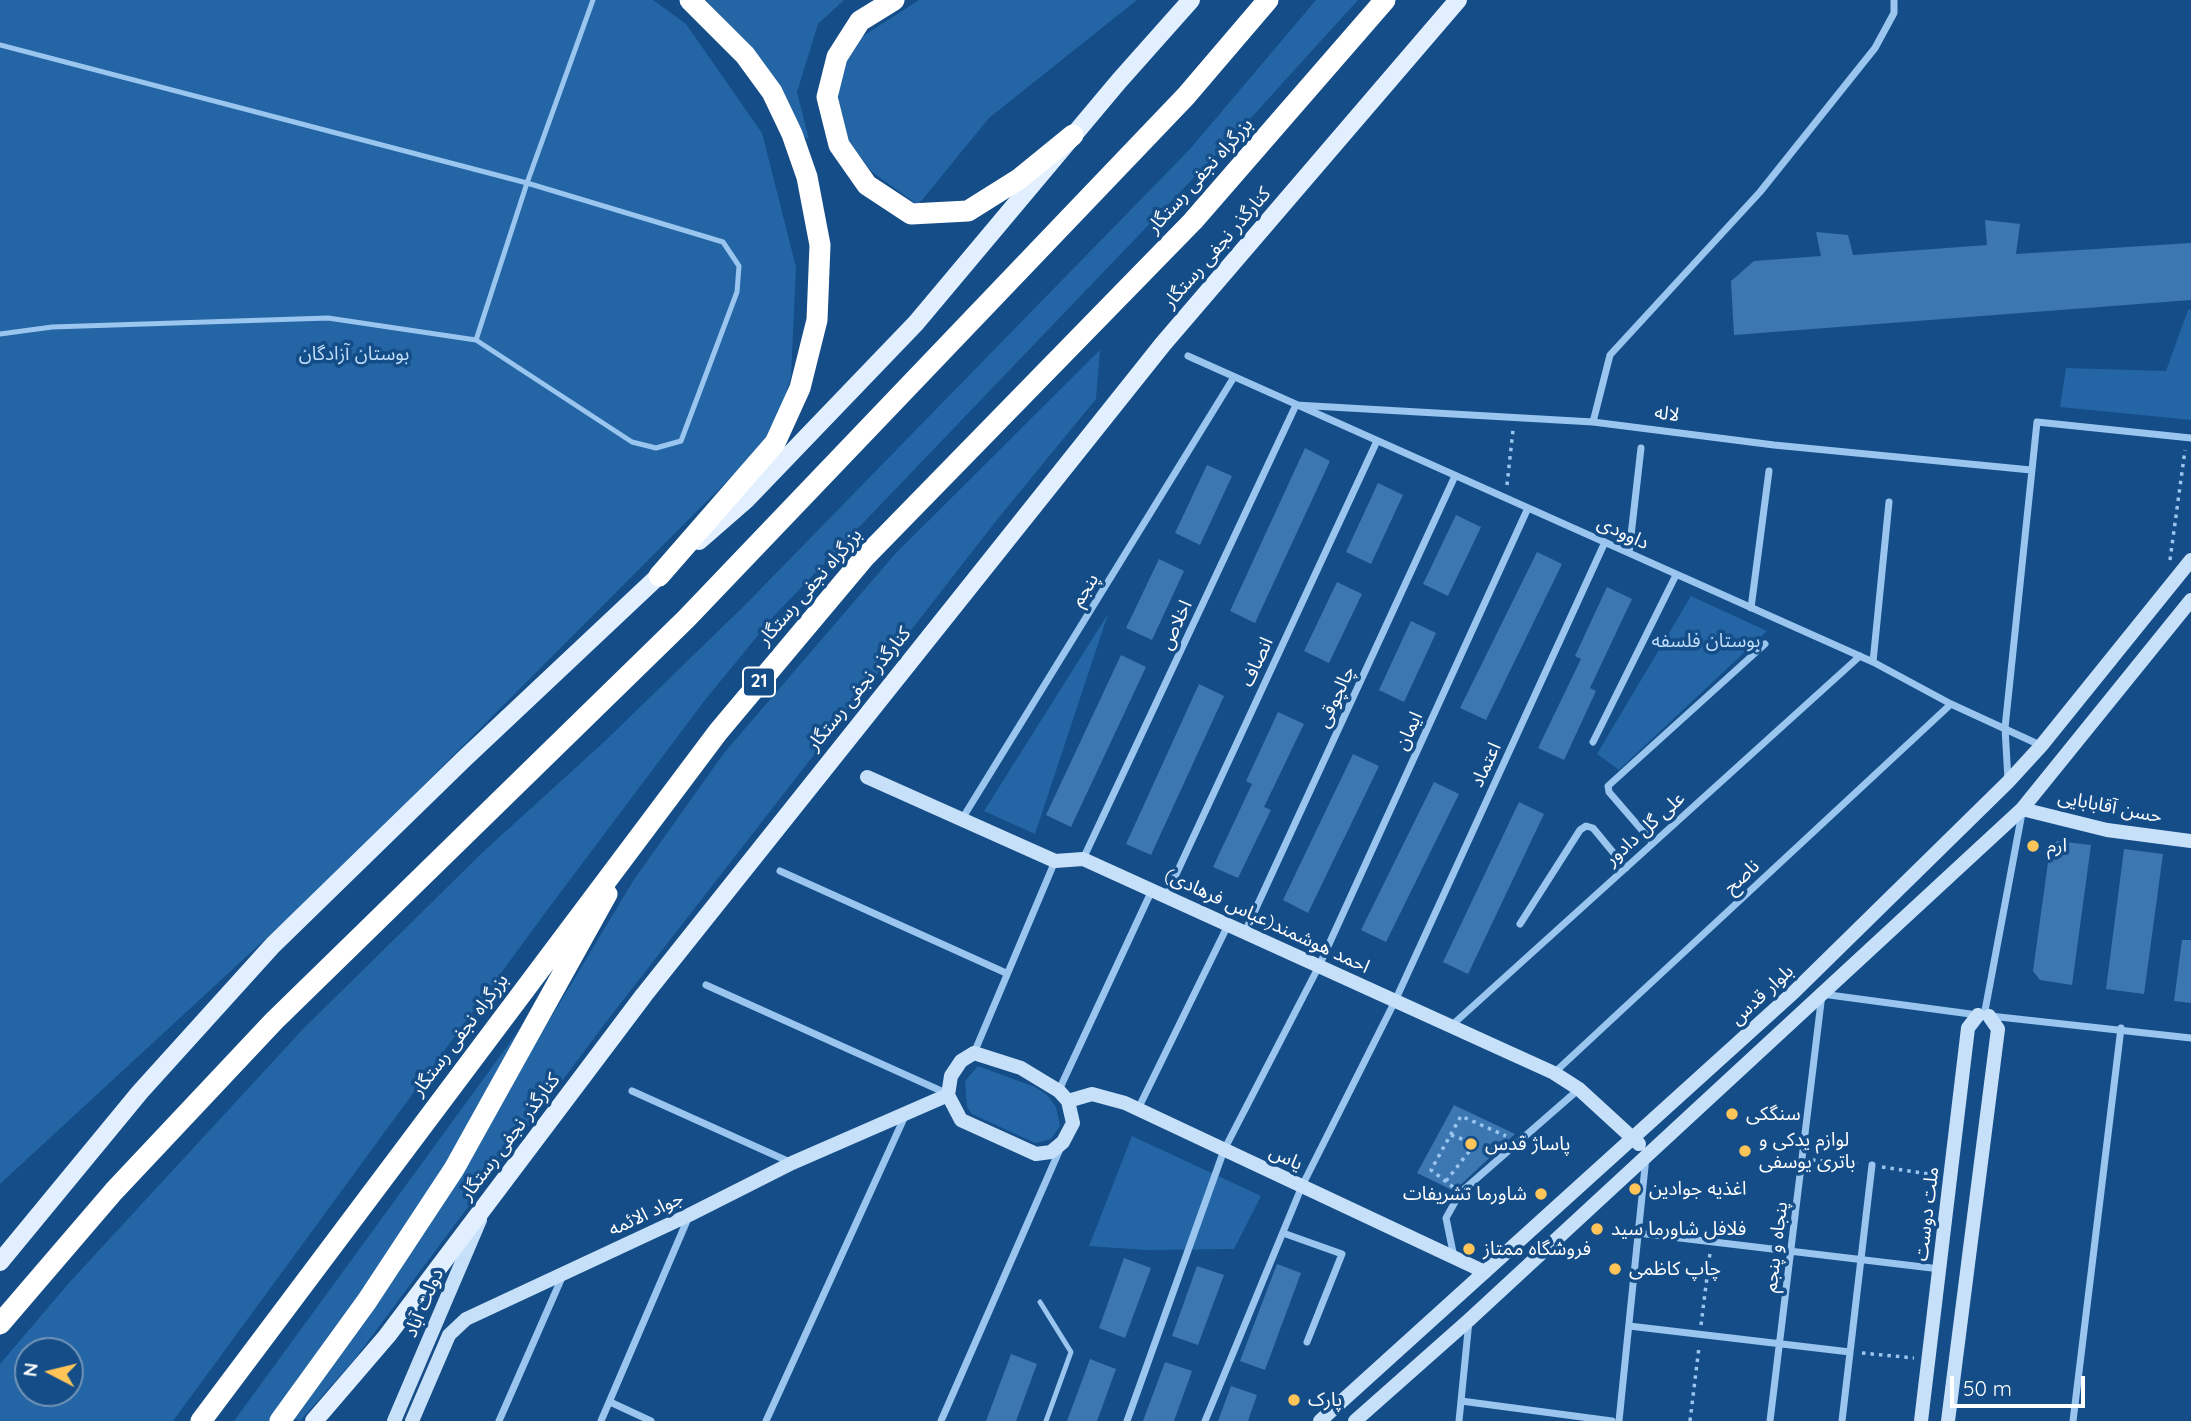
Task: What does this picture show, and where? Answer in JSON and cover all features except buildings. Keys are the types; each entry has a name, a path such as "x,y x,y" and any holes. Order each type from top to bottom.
{"highway":[{"path":"659,576 775,443 800,388 817,320 820,245 807,177 792,134 772,92 746,55 690,0"},
{"path":"894,0 860,21 837,57 827,97 839,145 867,185 911,214 968,211 1019,179 1073,135"},
{"path":"0,1324 114,1191 274,1021 686,620 1186,96 1268,0"},
{"name":"بزرگراه نجفی رستگار","path":"201,1421 718,732 864,558 1193,221 1385,0"},
{"path":"281,1421 366,1301 454,1169 526,1045 640,834"}],"main road":[{"path":"0,1262 140,1092 272,945 473,750 659,576 746,500 916,323 1073,135 1191,0"},
{"name":"کنارگذر نجفی رستگار","path":"314,1421 387,1336 729,887 1163,344 1458,0"}],"street":[{"path":"1593,422 1611,355 1760,192 1875,48 1894,13 1894,0"},
{"name":"داوودی","path":"1188,356 1860,656 1951,704 2041,746"},
{"name":"پنجم","path":"962,819 1234,376"},
{"name":"لاله","path":"1296,405 1593,422 1774,444 2031,470"},
{"name":"اخلاص","path":"1083,859 1296,405"},
{"path":"1984,1015 2022,809 2008,782 2005,728 2037,422 2189,438"},
{"name":"انصاف","path":"1166,896 1377,441"},
{"path":"1629,553 1641,448"},
{"path":"1751,608 1769,471"},
{"name":"چالچوقی","path":"1245,932 1455,475"},
{"path":"1873,662 1889,502"},
{"name":"ایمان","path":"1127,1421 1224,1150 1319,966 1528,508"},
{"name":"اعتماد","path":"1395,1001 1605,542"},
{"name":"بلوار قدس","path":"1320,1421 1794,992 2008,782 2041,746 2191,560"},
{"path":"1593,742 1676,575"},
{"name":"بلوار قدس","path":"1355,1421 1469,1320 2022,809 2191,600"},
{"path":"1653,843 1609,792 1608,786 1765,644"},
{"name":"علی گل دادور","path":"1450,1026 1860,656"},
{"name":"ناصح","path":"1554,1073 1951,704"},
{"name":"احمد هوشمند(عباس فرهادی)","path":"867,777 1055,861 1083,859 1554,1073 1579,1089 1647,1153"},
{"name":"حسن آقابابایی","path":"2022,809 2107,830 2191,841"},
{"path":"1520,924 1580,830 1586,826 1593,828 1626,868"},
{"path":"1055,861 974,1053 961,1062 951,1076 948,1095 961,1120 1036,1154 1051,1152 1063,1142"},
{"path":"780,871 1006,973"},
{"path":"1063,1096 1152,890"},
{"path":"1137,1109 1228,925"},
{"path":"706,985 948,1095"},
{"path":"1822,994 2191,1038"},
{"name":"پنجاه و پنجم","path":"1770,1421 1822,994"},
{"path":"1205,1421 1302,1186 1395,1001"},
{"path":"1948,1421 1998,1029 1984,1015"},
{"name":"ملت دوست","path":"1921,1421 1968,1028 1984,1015"},
{"path":"2073,1421 2121,1028"},
{"path":"941,1421 1073,1123 1063,1096 1021,1068 974,1053"},
{"path":"1454,1257 1446,1218 1460,1193 1579,1089"},
{"path":"632,1091 792,1163"},
{"name":"یاس","path":"1063,1096 1092,1094 1137,1109 1485,1272"},
{"name":"جواد الائمه","path":"412,1421 449,1335 456,1325 689,1216 792,1163 907,1110 948,1095"},
{"path":"766,1421 907,1110"},
{"path":"1619,1421 1647,1153"},
{"path":"1842,1421 1872,1165"},
{"name":"دولت آباد","path":"394,1421 489,1199"},
{"path":"601,1421 689,1216"},
{"path":"1283,1233 1342,1254 1307,1342"},
{"path":"1638,1233 1940,1269"},
{"path":"499,1421 563,1275"},
{"path":"1459,1421 1469,1320"},
{"path":"1629,1326 1850,1352"},
{"path":"1461,1401 1612,1421"},
{"path":"610,1402 651,1421"},
{"path":"1544,1421 1545,1412"}],"lane":[{"path":"476,340 527,183 593,0"},
{"path":"0,45 527,183 723,243 739,266 737,292 681,440 656,448 632,442 476,340 328,318 52,327 0,334"},
{"path":"1040,1302 1071,1352 1046,1421"}],"path":[{"path":"1505,498 1515,417"},
{"path":"2166,592 2189,438"},
{"path":"1460,1193 1431,1170 1461,1116 1518,1142"},
{"path":"1451,1135 1503,1155"},
{"path":"1445,1181 1475,1144"},
{"path":"1850,1352 1929,1360"}],"green space":[{"name":"بوستان آزادگان","path":"0,0 653,0 686,24 762,133 796,267 791,377 773,435 325,884 0,1184"},
{"path":"706,0 844,0 818,24 797,92 809,140 799,133 760,58"},
{"path":"919,0 1137,0 989,118 918,205 872,172 843,134 834,85 849,45"},
{"path":"1316,0 1358,0 1250,119 773,617 705,700 548,909 173,1421 0,1421 0,1364 14,1348 14,1407 84,1407 84,1337 23,1337 68,1284 303,1029 483,852 605,741 746,604 1190,149"},
{"path":"2191,309 2191,420 2060,407 2066,368 2166,371 2188,310"},
{"path":"1100,350 1096,399 996,521 603,1026 354,1360 300,1421 293,1418 523,1064 633,881 724,753 895,554"},
{"name":"بوستان فلسفه","path":"1691,596 1767,631 1619,770 1597,754"},
{"path":"1108,614 1035,834 984,811"},
{"path":"522,1026 449,1165 272,1421 234,1421"},
{"path":"978,1066 1035,1087 1047,1095 1056,1107 1060,1126 1051,1139 1035,1143 972,1114 967,1107 965,1081"},
{"path":"1132,1136 1261,1196 1234,1249 1145,1250 1089,1246"}],"place":[{"name":"ارم","path":"2033,846"},
{"name":"سنگکی","path":"1732,1114"},
{"name":"پاساژ قدس","path":"1471,1144"},
{"name":"لوازم یدکی و باتری یوسفی","path":"1745,1151"},
{"name":"اغذیه جوادین","path":"1635,1189"},
{"name":"شاورما تشریفات","path":"1541,1194"},
{"name":"فلافل شاورما سید","path":"1597,1229"},
{"name":"فروشگاه ممتاز","path":"1469,1249"},
{"name":"چاپ كاظمى","path":"1615,1269"},
{"name":"پارک","path":"1294,1400"}]}
